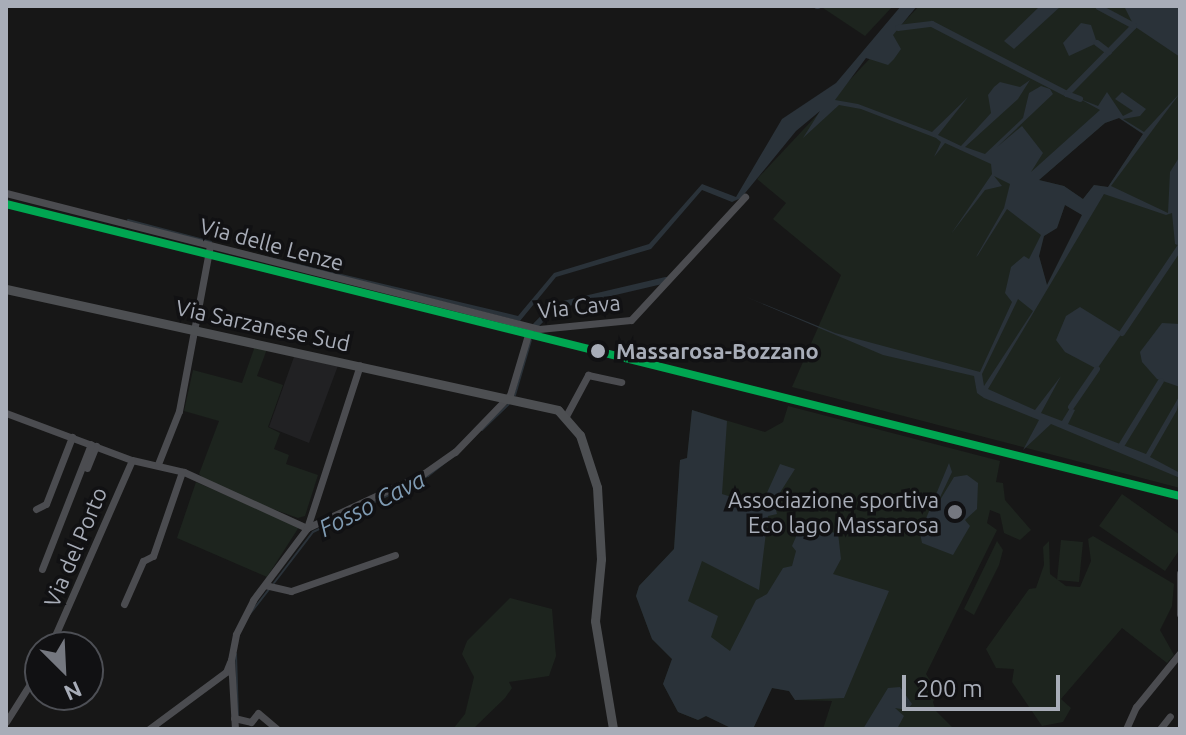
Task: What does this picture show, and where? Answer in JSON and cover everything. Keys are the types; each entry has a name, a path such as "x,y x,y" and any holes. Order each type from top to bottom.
{"main road":[{"name":"Via Sarzanese Sud","path":"6,289 513,396 566,416"},
{"path":"566,416 580,435 597,487 601,559 595,621 613,729"}],"street":[{"name":"Via delle Lenze","path":"6,193 530,328"},
{"name":"Via Cava","path":"513,396 530,328 631,320 745,197"},
{"path":"158,464 179,411 210,246"},
{"path":"149,729 226,672 241,619 268,586 307,528 360,365"},
{"path":"566,416 588,375 621,382"},
{"path":"6,413 132,460 182,472 307,528 437,466 513,396"},
{"path":"36,509 46,504 72,437"},
{"path":"72,503 94,445"},
{"path":"42,569 94,445"},
{"name":"Via del Porto","path":"57,631 132,460"},
{"path":"124,604 143,561 153,556 182,472"},
{"path":"268,586 301,589 395,555"},
{"path":"1180,573 1180,614"},
{"path":"1126,729 1136,707 1180,653"},
{"path":"231,660 237,719 235,729"},
{"path":"6,722 24,693"},
{"path":"237,719 251,722 258,713 277,729"},
{"path":"1160,729 1170,716"}],"shaded area":[{"path":"820,6 893,6 865,36"},
{"path":"901,6 917,6 893,35 901,49 894,59 888,65 866,58 835,100 858,104 932,132 968,97 938,135 961,146 991,113 988,95 994,87 1000,82 1020,87 1030,80 1018,99 965,147 985,154 1023,118 1029,93 1041,86 1050,89 1053,94 997,147 1022,126 1043,153 1031,172 1100,110 1080,99 1098,106 1107,92 1123,116 1133,111 1115,99 1122,92 1146,109 1140,116 1123,119 1144,132 1180,93 1111,186 1168,213 1170,172 1180,156 1180,246 1175,244 1172,213 1166,215 1104,194 988,389 1035,410 1061,376 1041,413 1062,421 1070,408 1075,410 1068,424 1146,454 1180,395 1177,410 1150,457 1180,473 1180,478 1051,424 1023,450 1039,420 984,398 977,393 974,376 883,355 744,296 835,333 980,372 1012,302 1005,293 1011,267 1024,256 1029,259 1041,235 1007,209 976,257 1004,208 1010,184 994,176 1002,186 985,190 951,234 992,174 991,164 945,143 934,157 941,142 936,138 861,109 839,105 803,138 820,111 796,131 741,198 732,202 702,190 651,249 556,277 520,321 215,244 518,316 554,273 649,244 702,184 736,197 782,119 836,83","holes":["1119,118 1143,134 1108,187 1094,185 1083,199 1064,186 1039,180 1105,123","1065,205 1082,215 1047,285 1039,256 1044,236 1057,228","1018,299 1033,311 984,386 982,374"]},
{"path":"919,6 1180,6 1180,488 792,387 841,275 773,219 786,203 757,179","holes":["1119,118 1143,134 1108,187 1094,185 1083,199 1064,186 1039,180 1105,123","1065,205 1082,215 1047,285 1039,256 1044,236 1057,228"]},
{"path":"1040,6 1061,6 1014,49 1004,41"},
{"path":"1124,6 1180,6 1180,57 1134,26"},
{"path":"1081,23 1091,25 1097,43 1069,56 1063,43"},
{"path":"1080,307 1122,333 1097,369 1065,352 1056,340 1066,316"},
{"path":"1162,323 1180,324 1180,387 1157,379 1142,362 1140,352"},
{"path":"255,346 267,349 257,376 283,385 268,427 280,433 274,449 289,455 286,464 318,475 305,516 298,518 214,488 199,474 219,421 184,411 193,370 242,383"},
{"path":"295,354 339,363 309,443 269,427"},
{"path":"788,406 1000,461 996,482 1003,483 1005,500 1031,530 1020,540 1004,533 1000,514 990,510 987,523 997,530 926,674 938,693 933,702 936,711 954,729 823,729 832,701 795,700 789,691 772,688 753,729 733,729 706,716 698,720 678,712 663,684 672,659 652,639 636,596 639,586 674,549 680,460 687,458 692,410 765,432 783,422"},
{"path":"692,410 727,421 722,494 761,506 780,464 795,469 774,502 777,514 768,516 759,590 702,561 688,601 718,616 711,637 730,651 756,600 767,594 783,568 792,566 796,551 792,546 802,523 811,530 838,533 841,559 833,574 889,591 844,698 795,700 789,691 772,688 753,729 733,729 706,716 698,720 678,712 663,684 672,659 652,639 636,596 639,586 674,549 680,460 687,458"},
{"path":"949,463 952,472 934,510 954,477 967,475 978,483 977,509 965,520 970,526 953,555 922,543 920,533"},
{"path":"196,482 299,527 267,577 177,538"},
{"path":"1122,494 1180,535 1180,549 1165,571 1099,526"},
{"path":"1093,536 1174,584 1172,606 1160,630 1174,655 1167,663 1122,628 1061,699 1071,708 1063,722 1042,726 1012,682 1014,669 996,668 986,649 1029,589 1036,588 1044,565 1043,547 1049,541 1050,574 1066,586 1080,587 1091,561 1088,539"},
{"path":"1061,540 1083,542 1079,582 1057,580"},
{"path":"997,541 1003,550 999,565 974,615 964,609"},
{"path":"510,598 552,609 556,656 549,676 509,682 512,688 505,698 473,729 453,729 465,714 474,677 462,654 467,641"},
{"path":"900,687 912,704 907,710 895,708 904,716 897,729 863,729 888,688"}],"waterway":[{"path":"898,28 932,24 1067,94 1134,26 1099,7"},
{"path":"1097,43 1109,52"},
{"path":"1067,94 1080,99"},
{"name":"Fosso Cava","path":"128,220 211,242"},
{"path":"1122,333 1180,247"},
{"path":"536,325 555,306 666,280"},
{"name":"Fosso Cava","path":"515,395 531,340"},
{"path":"1071,407 1097,369"},
{"path":"1121,446 1161,381"},
{"name":"Fosso Cava","path":"482,430 509,404"},
{"name":"Fosso Cava","path":"274,583 313,532 428,476 463,448"},
{"name":"Fosso Cava","path":"249,615 270,588"},
{"name":"Fosso Cava","path":"236,654 238,716"}],"transit line":[{"path":"6,204 1180,496"}],"place":[{"name":"Massarosa-Bozzano","path":"598,351"},
{"name":"Associazione sportiva Eco lago Massarosa","path":"955,512"}]}
